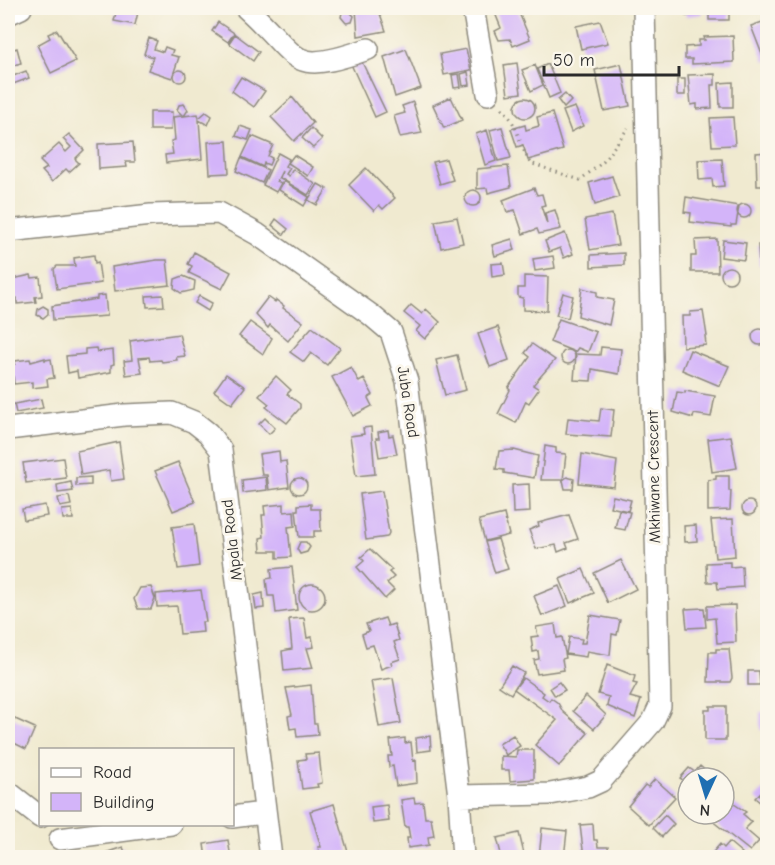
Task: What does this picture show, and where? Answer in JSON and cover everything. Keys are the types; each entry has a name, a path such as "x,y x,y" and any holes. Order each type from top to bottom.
{"street":[{"path":"8,14 21,8"},
{"path":"246,8 294,58 307,63 337,60 368,49"},
{"path":"472,8 488,94"},
{"name":"Mkhiwane Crescent","path":"459,796 550,794 588,787 601,781 653,721 660,705 644,8"},
{"name":"Juba Road","path":"8,231 151,215 219,213 257,234 371,315 391,332 407,381 459,796 463,858"},
{"name":"Mpala Road","path":"8,429 124,415 172,412 194,422 208,433 221,450 271,858"},
{"path":"8,792 39,816"},
{"path":"234,817 264,813"},
{"path":"58,840 163,826"}],"path":[{"path":"488,94 516,125 519,144 530,163 580,180 603,162 629,126"}],"building":[{"path":"117,8 139,8 135,25 114,21"},
{"path":"343,8 378,8 386,31 358,36 356,9 348,10 354,16 352,22 346,23 341,17"},
{"path":"493,8 517,8 530,39 513,46 510,39 499,40 495,31 501,28"},
{"path":"685,8 702,8 702,14 686,16"},
{"path":"709,8 729,8 729,20 709,20"},
{"path":"768,20 768,60 765,62 751,26"},
{"path":"600,21 608,43 581,49 576,26"},
{"path":"218,22 234,33 228,42 212,31"},
{"path":"57,30 76,61 51,73 37,45 50,38 48,34"},
{"path":"235,34 259,52 253,61 229,43"},
{"path":"733,36 734,62 692,64 692,59 685,59 685,47 699,46 699,40 705,40 704,37"},
{"path":"149,38 157,41 154,49 163,52 165,47 173,50 171,55 179,57 172,78 148,70 153,57 144,54"},
{"path":"17,48 21,63 8,67 8,51"},
{"path":"406,49 421,88 395,97 384,57"},
{"path":"466,49 471,70 444,75 440,54"},
{"path":"360,58 386,112 375,117 350,62"},
{"path":"517,63 521,93 508,95 504,65"},
{"path":"548,64 560,93 549,98 537,69"},
{"path":"621,64 630,106 604,111 595,70"},
{"path":"535,65 543,85 531,91 522,70"},
{"path":"182,70 185,71 185,81 178,82 175,81 174,74 175,71"},
{"path":"26,71 29,78 8,86 8,78"},
{"path":"468,72 470,85 463,86 461,74"},
{"path":"459,74 461,87 454,88 452,75"},
{"path":"715,74 715,85 711,85 712,108 697,109 697,104 691,105 688,75"},
{"path":"241,77 265,91 254,107 232,91"},
{"path":"677,79 685,79 685,95 677,95"},
{"path":"733,82 733,107 720,107 719,83"},
{"path":"565,94 571,101 564,108 558,100"},
{"path":"292,97 313,123 294,141 271,117"},
{"path":"451,97 462,120 444,128 433,105"},
{"path":"525,98 532,101 535,108 532,115 525,118 518,115 515,108 518,101"},
{"path":"413,102 422,133 400,137 394,116 405,113 402,106"},
{"path":"184,104 188,110 184,116 198,114 199,118 206,112 212,116 208,125 199,120 202,159 166,163 165,155 173,154 171,141 175,140 173,117 183,116 177,110 179,105"},
{"path":"575,107 583,126 571,132 563,111"},
{"path":"150,112 172,112 171,130 150,130"},
{"path":"552,113 563,150 528,160 523,145 517,147 511,129 525,125 526,130 539,126 537,117"},
{"path":"733,117 735,145 712,146 710,118"},
{"path":"240,126 252,130 248,140 236,136"},
{"path":"502,127 511,158 498,161 490,130"},
{"path":"311,128 322,139 313,148 302,138"},
{"path":"487,130 496,161 485,165 476,134"},
{"path":"69,134 84,150 75,159 79,163 69,172 66,169 52,182 42,171 47,168 40,161 59,144 66,152 71,147 63,139"},
{"path":"252,136 273,145 268,156 272,158 269,165 264,163 263,167 242,157"},
{"path":"227,141 229,173 210,174 208,142"},
{"path":"133,142 135,162 126,162 127,167 99,169 98,144"},
{"path":"768,152 768,186 757,186 756,153"},
{"path":"278,153 289,159 285,166 290,168 286,174 289,176 293,169 315,184 308,195 280,178 282,171 277,181 281,183 276,192 263,185"},
{"path":"294,155 313,167 308,176 288,163"},
{"path":"241,158 268,170 262,183 236,171"},
{"path":"446,159 453,180 440,184 433,162"},
{"path":"722,159 724,186 713,187 712,179 699,180 698,160"},
{"path":"508,166 511,187 488,193 487,188 477,189 477,169"},
{"path":"366,168 395,198 383,209 379,205 374,211 349,185"},
{"path":"612,176 619,197 595,205 589,183"},
{"path":"284,181 309,197 304,206 279,190"},
{"path":"318,184 327,189 317,205 308,200"},
{"path":"534,188 537,195 542,194 545,205 541,206 547,224 545,213 555,210 561,229 539,234 537,229 523,234 515,210 507,212 503,200"},
{"path":"473,190 481,198 473,206 465,198"},
{"path":"686,197 739,206 736,225 731,225 731,227 690,222 691,213 684,212"},
{"path":"744,204 749,206 751,211 749,216 744,218 739,216 737,211 739,206"},
{"path":"612,214 618,245 590,250 585,219"},
{"path":"457,217 463,243 441,248 435,221"},
{"path":"276,219 288,229 284,235 272,225"},
{"path":"565,233 573,254 564,258 560,248 549,252 545,241"},
{"path":"512,239 515,250 495,256 492,245"},
{"path":"717,239 718,272 691,272 691,256 696,256 695,240"},
{"path":"723,240 746,243 744,260 721,257"},
{"path":"758,245 768,245 768,265 759,266"},
{"path":"194,252 231,272 222,289 189,273 192,266 188,264"},
{"path":"624,253 624,265 591,267 591,255"},
{"path":"94,255 95,263 98,262 101,283 57,289 54,269 57,266 75,266 74,258"},
{"path":"553,256 555,268 535,271 533,259"},
{"path":"167,260 170,285 115,291 112,267"},
{"path":"503,263 505,275 492,277 491,264"},
{"path":"729,267 735,269 737,275 735,281 729,283 723,281 721,275 723,269"},
{"path":"31,275 32,278 40,277 42,296 35,297 36,302 17,304 17,298 8,299 8,280"},
{"path":"183,276 195,281 194,290 181,293 174,288 175,279"},
{"path":"524,276 548,277 547,311 523,310 523,298 518,297 518,288 524,288"},
{"path":"582,288 597,292 597,297 614,300 609,325 578,316"},
{"path":"563,293 573,296 568,318 556,315"},
{"path":"105,295 107,316 53,320 52,306 97,299 97,296"},
{"path":"163,295 164,306 147,307 146,296"},
{"path":"199,296 212,303 208,311 195,303"},
{"path":"268,297 275,302 276,300 303,322 288,341 270,325 268,328 255,314"},
{"path":"411,305 422,314 426,309 440,322 425,339 416,331 420,326 404,313"},
{"path":"43,306 48,309 48,314 43,318 37,315 38,309"},
{"path":"703,311 706,345 683,347 682,316 690,316 690,312"},
{"path":"559,319 596,332 588,352 578,348 575,352 550,342"},
{"path":"250,322 272,338 263,354 239,336"},
{"path":"312,327 340,348 327,365 311,353 304,362 290,352"},
{"path":"498,327 509,360 490,367 478,334"},
{"path":"760,329 768,337 760,345 752,337"},
{"path":"179,334 185,356 176,357 177,360 162,362 161,360 150,361 149,357 139,358 142,373 126,375 124,361 132,360 130,341"},
{"path":"532,344 555,360 533,385 539,389 529,403 526,401 516,423 498,414 510,390 508,388 530,357 525,353"},
{"path":"601,347 621,349 619,374 592,369 591,381 574,380 576,354 600,355"},
{"path":"96,348 97,352 113,350 114,364 111,365 111,372 78,378 77,371 68,373 66,356 85,354 85,349"},
{"path":"565,350 571,350 575,357 571,364 565,364 561,360 561,354"},
{"path":"690,350 729,366 720,386 682,370"},
{"path":"457,355 466,390 445,395 436,360"},
{"path":"45,358 45,360 51,359 54,378 47,379 48,386 32,388 32,382 14,384 12,364 15,364 15,361 30,359 31,362"},
{"path":"351,367 359,382 364,379 373,395 368,398 372,406 353,416 332,377"},
{"path":"226,374 245,387 232,404 214,391"},
{"path":"276,376 291,390 287,394 300,404 300,408 287,423 266,407 269,404 259,396"},
{"path":"685,391 715,396 711,417 694,414 693,418 673,412 677,392 685,393"},
{"path":"41,399 43,408 16,413 14,404"},
{"path":"601,408 614,410 611,437 566,434 568,418 599,421"},
{"path":"265,418 275,428 269,434 259,424"},
{"path":"371,427 375,474 356,476 350,436 364,434 363,428"},
{"path":"388,430 389,436 393,435 397,454 379,457 376,438 379,438 378,432"},
{"path":"731,436 737,468 712,472 708,439"},
{"path":"119,442 124,479 111,481 109,470 81,475 77,451"},
{"path":"545,446 556,448 556,453 566,454 563,480 541,480"},
{"path":"514,450 538,456 534,478 504,473 504,470 496,469 499,451"},
{"path":"279,451 280,462 286,461 289,487 269,490 267,475 262,475 259,454"},
{"path":"582,454 617,461 614,487 579,483"},
{"path":"63,458 66,478 26,483 23,463"},
{"path":"178,462 195,502 173,511 155,471"},
{"path":"716,476 729,476 730,510 708,511 708,480 716,479"},
{"path":"91,477 91,485 76,486 76,478"},
{"path":"266,477 267,490 243,493 242,480"},
{"path":"567,477 574,479 573,489 565,489 563,480"},
{"path":"299,478 307,486 299,494 291,486"},
{"path":"71,482 73,491 58,493 57,485"},
{"path":"529,484 530,512 513,513 512,485"},
{"path":"382,491 389,533 387,537 366,540 360,494"},
{"path":"69,496 71,505 60,507 58,498"},
{"path":"613,496 631,500 628,511 610,507"},
{"path":"749,501 754,503 756,508 754,513 749,515 744,513 742,508 744,503"},
{"path":"284,504 284,512 294,511 295,526 288,527 291,557 277,558 277,551 261,551 260,538 264,537 262,515 265,515 264,506"},
{"path":"311,504 311,509 320,509 321,531 314,531 314,537 299,537 296,510 298,510 298,505"},
{"path":"45,505 47,516 24,520 22,509"},
{"path":"72,509 73,519 63,519 62,510"},
{"path":"619,510 630,512 625,530 615,528"},
{"path":"504,514 509,535 485,541 479,520"},
{"path":"569,515 578,539 566,543 568,548 558,552 556,545 536,549 529,530 539,526 538,523"},
{"path":"733,519 735,556 715,558 711,520"},
{"path":"194,524 199,566 178,569 172,527"},
{"path":"696,525 697,541 685,542 684,526"},
{"path":"498,539 508,569 495,573 485,542"},
{"path":"300,542 306,542 310,547 307,552 300,554 297,549"},
{"path":"370,549 392,570 389,572 394,577 387,583 394,590 385,599 357,567 364,561 361,557"},
{"path":"621,560 636,589 608,603 594,573"},
{"path":"730,562 730,567 742,566 743,587 718,589 717,582 707,582 706,563"},
{"path":"292,567 297,610 276,613 274,596 268,596 266,579 272,578 271,569"},
{"path":"583,569 594,593 570,603 560,579"},
{"path":"312,584 321,588 325,597 321,606 312,610 303,606 299,597 303,588"},
{"path":"559,586 567,606 542,616 534,596"},
{"path":"151,587 155,598 151,609 138,609 134,599 140,588"},
{"path":"201,590 206,622 202,622 203,632 180,634 177,606 157,607 156,594"},
{"path":"263,593 264,608 256,609 254,595"},
{"path":"735,605 736,642 717,643 715,618 707,619 707,606"},
{"path":"704,608 706,627 687,628 685,609"},
{"path":"590,615 620,620 617,635 612,634 610,655 587,651 586,657 566,654 569,637 582,639 581,643 585,643"},
{"path":"304,618 307,638 312,637 314,647 307,648 313,668 284,671 282,651 292,649 289,619"},
{"path":"385,618 388,626 394,624 399,640 394,642 400,659 381,669 373,645 366,647 362,634 369,631 366,624"},
{"path":"555,624 557,638 562,637 566,658 562,659 564,670 537,674 534,660 539,659 538,651 533,652 531,637 538,636 536,627"},
{"path":"716,649 729,649 732,678 730,682 708,682 709,652 716,652"},
{"path":"607,665 635,676 633,683 637,684 630,697 641,700 635,718 607,706 609,697 598,694"},
{"path":"512,666 524,673 511,694 499,686"},
{"path":"748,671 759,671 760,685 748,685"},
{"path":"393,678 401,723 379,727 371,681"},
{"path":"523,678 544,693 542,696 549,701 551,698 558,703 563,712 588,733 559,766 535,745 557,720 514,689"},
{"path":"559,682 565,690 555,696 550,688"},
{"path":"311,685 314,724 317,724 318,735 297,737 296,728 290,729 288,716 292,715 286,688"},
{"path":"586,696 606,715 594,729 573,711"},
{"path":"710,706 726,706 726,740 705,740 705,710 710,710"},
{"path":"760,712 768,712 768,730 760,730"},
{"path":"13,718 35,728 26,749 8,740 8,729"},
{"path":"513,735 520,746 506,755 499,744"},
{"path":"430,736 431,750 417,752 416,738"},
{"path":"405,738 405,743 411,742 413,761 416,760 417,783 396,786 393,766 389,767 388,756 392,756 390,740"},
{"path":"517,750 534,750 534,779 510,781 509,770 501,770 501,756 516,757"},
{"path":"319,753 322,783 317,784 318,787 302,789 298,760 306,759 305,754"},
{"path":"655,779 675,797 649,825 628,806 645,785 648,787"},
{"path":"768,785 768,809 755,798"},
{"path":"414,798 415,803 423,802 425,818 431,818 434,836 428,837 429,845 408,848 407,838 410,838 408,827 405,827 401,800"},
{"path":"334,804 348,852 321,858 318,847 321,847 310,811"},
{"path":"387,805 389,821 373,823 371,807"},
{"path":"736,805 746,812 743,814 752,822 745,829 759,841 750,851 719,826 736,826"},
{"path":"665,815 674,824 662,837 653,828"},
{"path":"593,824 594,840 597,840 598,847 608,847 609,858 584,858 580,825"},
{"path":"542,828 567,831 564,858 539,858"},
{"path":"519,833 525,858 502,858 497,838"},
{"path":"228,840 231,858 206,858 204,844"},
{"path":"729,842 742,853 738,858 708,858 720,844 724,848"},
{"path":"123,847 127,858 100,858 99,855"}]}
